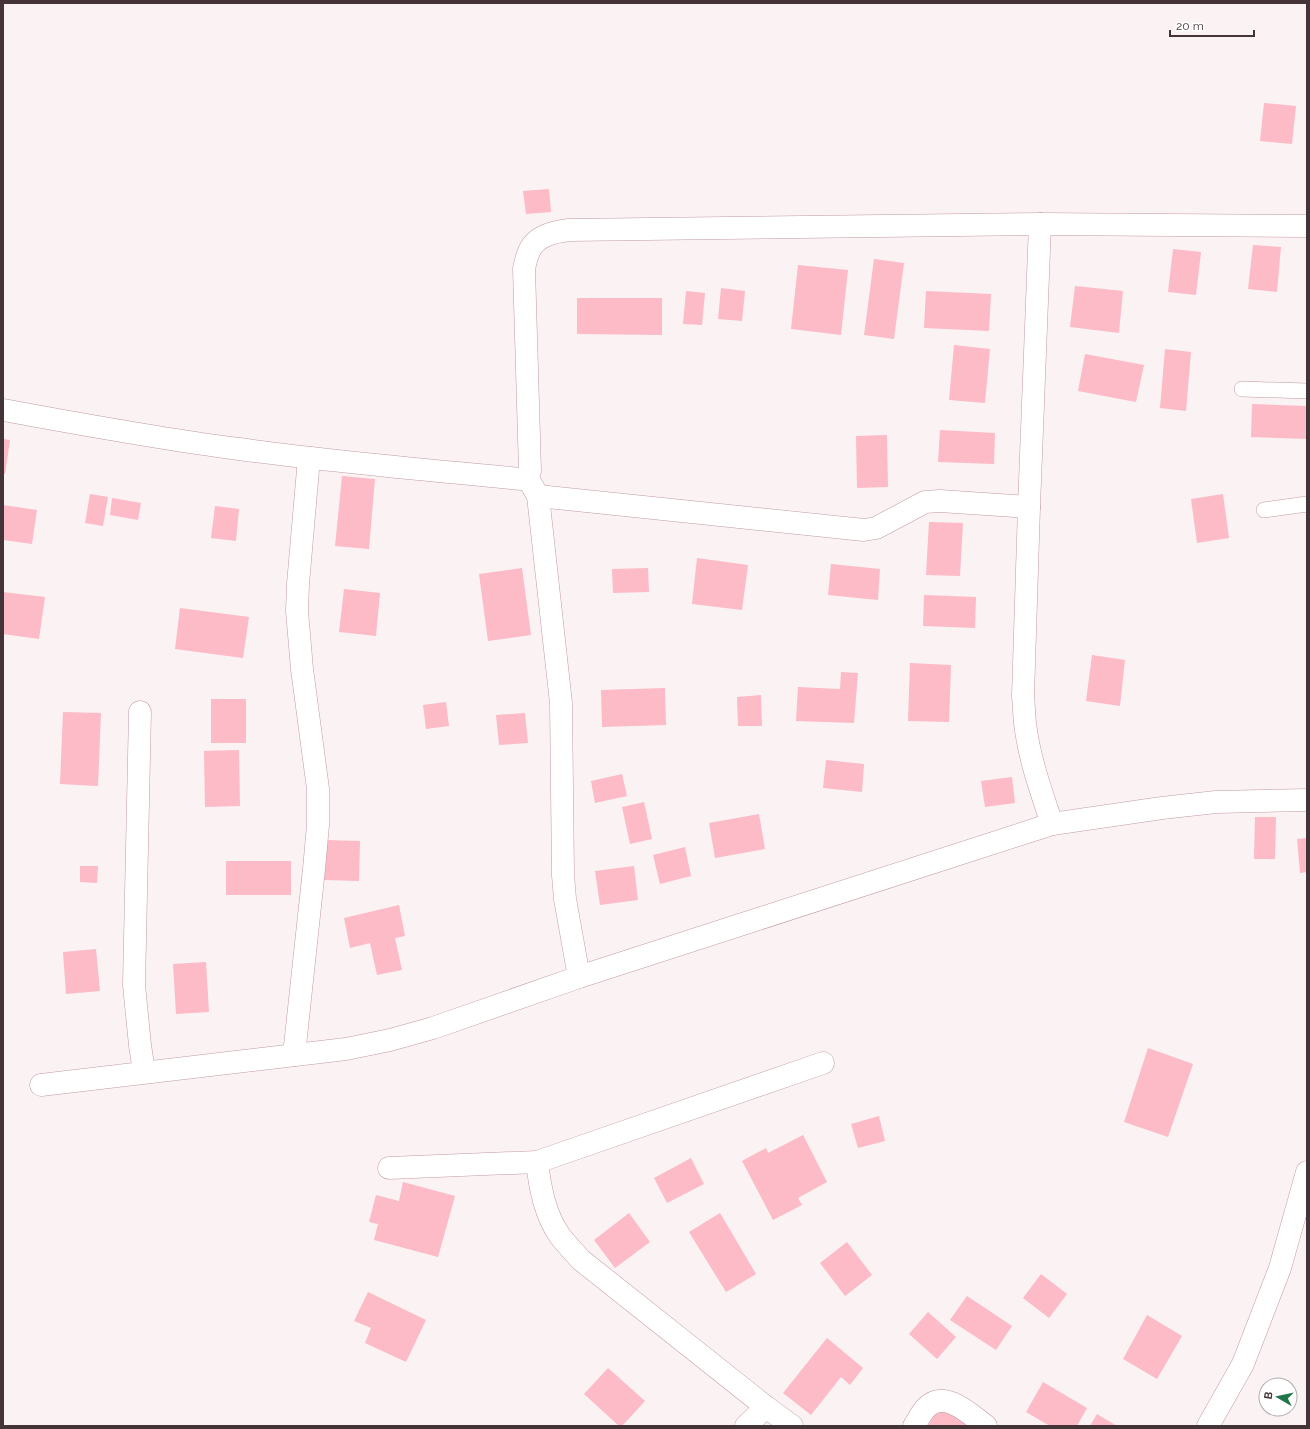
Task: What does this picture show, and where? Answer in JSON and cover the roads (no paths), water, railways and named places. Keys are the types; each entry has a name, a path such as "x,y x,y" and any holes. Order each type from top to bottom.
{"street":[{"path":"3,410 74,423 238,449 309,458 522,479 527,477 530,471 524,269 528,253 538,239 552,232 569,230 1040,224 1307,226"},
{"path":"1040,224 1023,696 1025,723 1035,774 1052,824"},
{"path":"294,1055 318,825 318,789 302,669 297,611 309,458"},
{"path":"527,477 538,496 561,703 563,875 565,899 579,977"},
{"path":"538,496 864,530 876,528 925,502 940,501 1029,507"},
{"path":"140,712 134,985 144,1072"},
{"path":"41,1085 346,1049 390,1040 433,1028 579,977 1052,824 1162,808 1216,802 1307,800"},
{"path":"389,1168 537,1162 823,1063"},
{"path":"537,1162 540,1188 548,1214 560,1236 581,1260 792,1426"},
{"path":"1208,1426 1244,1364 1280,1268 1307,1172"},
{"path":"914,1426 926,1408 933,1403 940,1401 957,1405 986,1426"},
{"path":"746,1426 766,1407"}],"lane":[{"path":"1242,389 1307,390"},
{"path":"1264,510 1307,504"}]}
